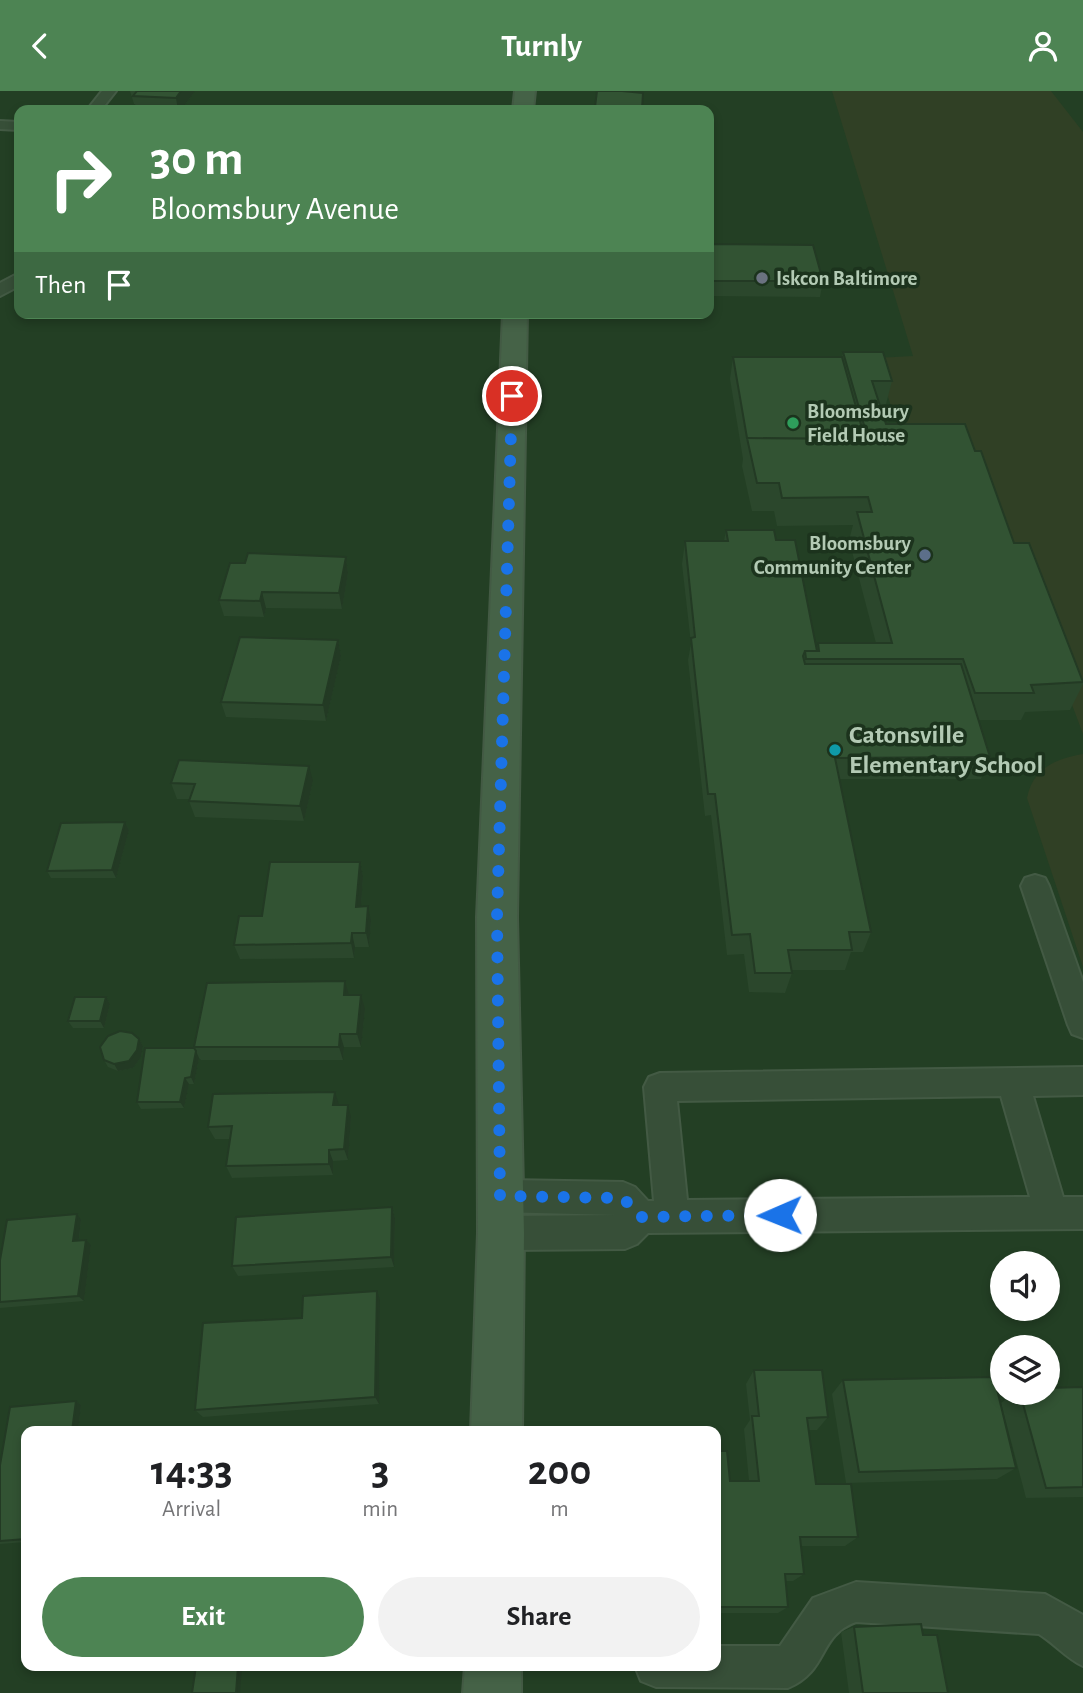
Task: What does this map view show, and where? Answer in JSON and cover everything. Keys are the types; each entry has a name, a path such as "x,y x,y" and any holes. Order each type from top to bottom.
{"main road":[{"path":"496,1426 501,1215 497,917 514,319"},
{"path":"492,1693 493,1671"}],"lane":[{"path":"98,105 109,91"},
{"path":"1035,886 1083,1025"},
{"path":"657,1217 660,1087 1083,1081"},
{"path":"501,1215 625,1232 657,1217 1067,1213 1013,1082"},
{"path":"721,1666 788,1667 801,1655 811,1632 827,1612 856,1602 1045,1614 1073,1632 1083,1645"}],"green space":[{"path":"832,91 1051,91 1083,132 1083,734 1018,561 903,445 876,358 913,356"},
{"path":"1083,754 1083,967 1027,798 1034,779 1040,772 1055,762"}],"building":[{"path":"137,91 181,91 176,98 133,96"},
{"path":"597,91 643,93 642,105 595,105"},
{"path":"714,244 813,245 823,281 714,281"},
{"name":"Bloomsbury Community Center","path":"843,352 883,352 892,381 872,381 886,424 965,424 975,451 981,451 1014,543 1029,543 1083,682 1031,685 1034,693 975,693 963,659 806,659 805,651 819,651 818,643 892,643 857,512 872,512 868,497 782,498 779,483 757,483 747,438 868,439"},
{"name":"Bloomsbury Field House","path":"733,357 842,357 865,439 747,438"},
{"name":"Catonsville Elementary School","path":"726,530 774,530 776,540 795,540 817,651 805,651 805,664 961,664 990,757 835,758 871,932 849,932 852,950 788,950 792,973 755,973 750,934 732,935 715,794 708,794 691,638 695,637 685,541 728,541"},
{"path":"248,553 346,557 339,593 262,592 260,601 219,600 230,563 245,563"},
{"path":"240,637 338,640 323,705 221,702"},
{"path":"179,760 309,766 300,806 189,801 195,784 171,783"},
{"path":"125,822 112,870 47,871 61,823"},
{"path":"270,862 360,862 356,907 368,906 366,933 352,933 351,943 234,945 239,916 262,916"},
{"path":"345,981 344,995 361,995 357,1034 340,1034 339,1047 194,1047 207,983"},
{"path":"75,997 106,997 100,1021 68,1021"},
{"path":"120,1031 132,1033 139,1039 137,1050 129,1061 114,1064 104,1060 100,1047 108,1036"},
{"path":"145,1048 194,1048 196,1051 191,1077 185,1078 180,1102 137,1102"},
{"path":"335,1092 333,1105 348,1105 344,1149 329,1150 329,1164 226,1166 232,1126 208,1127 213,1094"},
{"path":"392,1207 391,1257 232,1266 236,1217"},
{"path":"77,1214 73,1241 86,1240 78,1296 0,1302 0,1260 7,1220"},
{"path":"377,1291 375,1397 195,1410 203,1323 302,1318 303,1296"},
{"path":"754,1370 822,1370 828,1417 807,1418 816,1484 851,1484 858,1537 800,1537 804,1574 785,1574 788,1607 721,1607 721,1451 727,1451 730,1481 759,1481 752,1416 759,1416"},
{"path":"990,1377 990,1405 1001,1405 1016,1468 859,1472 843,1380"},
{"path":"1083,1387 1083,1487 1046,1488 1023,1405 1060,1405 1060,1388"},
{"path":"76,1401 73,1426 21,1426 21,1539 0,1541 0,1465 10,1407"},
{"path":"921,1624 923,1635 937,1635 948,1693 863,1693 854,1627"},
{"path":"195,1671 238,1671 236,1693 192,1693"}],"place":[{"name":"Iskcon Baltimore","path":"762,278"},
{"name":"Bloomsbury Field House","path":"793,423"},
{"name":"Bloomsbury Community Center","path":"925,555"},
{"name":"Catonsville Elementary School","path":"835,750"}],"route":[{"path":"512,396 497,917 500,1196 623,1198 641,1217 780,1215"}]}
